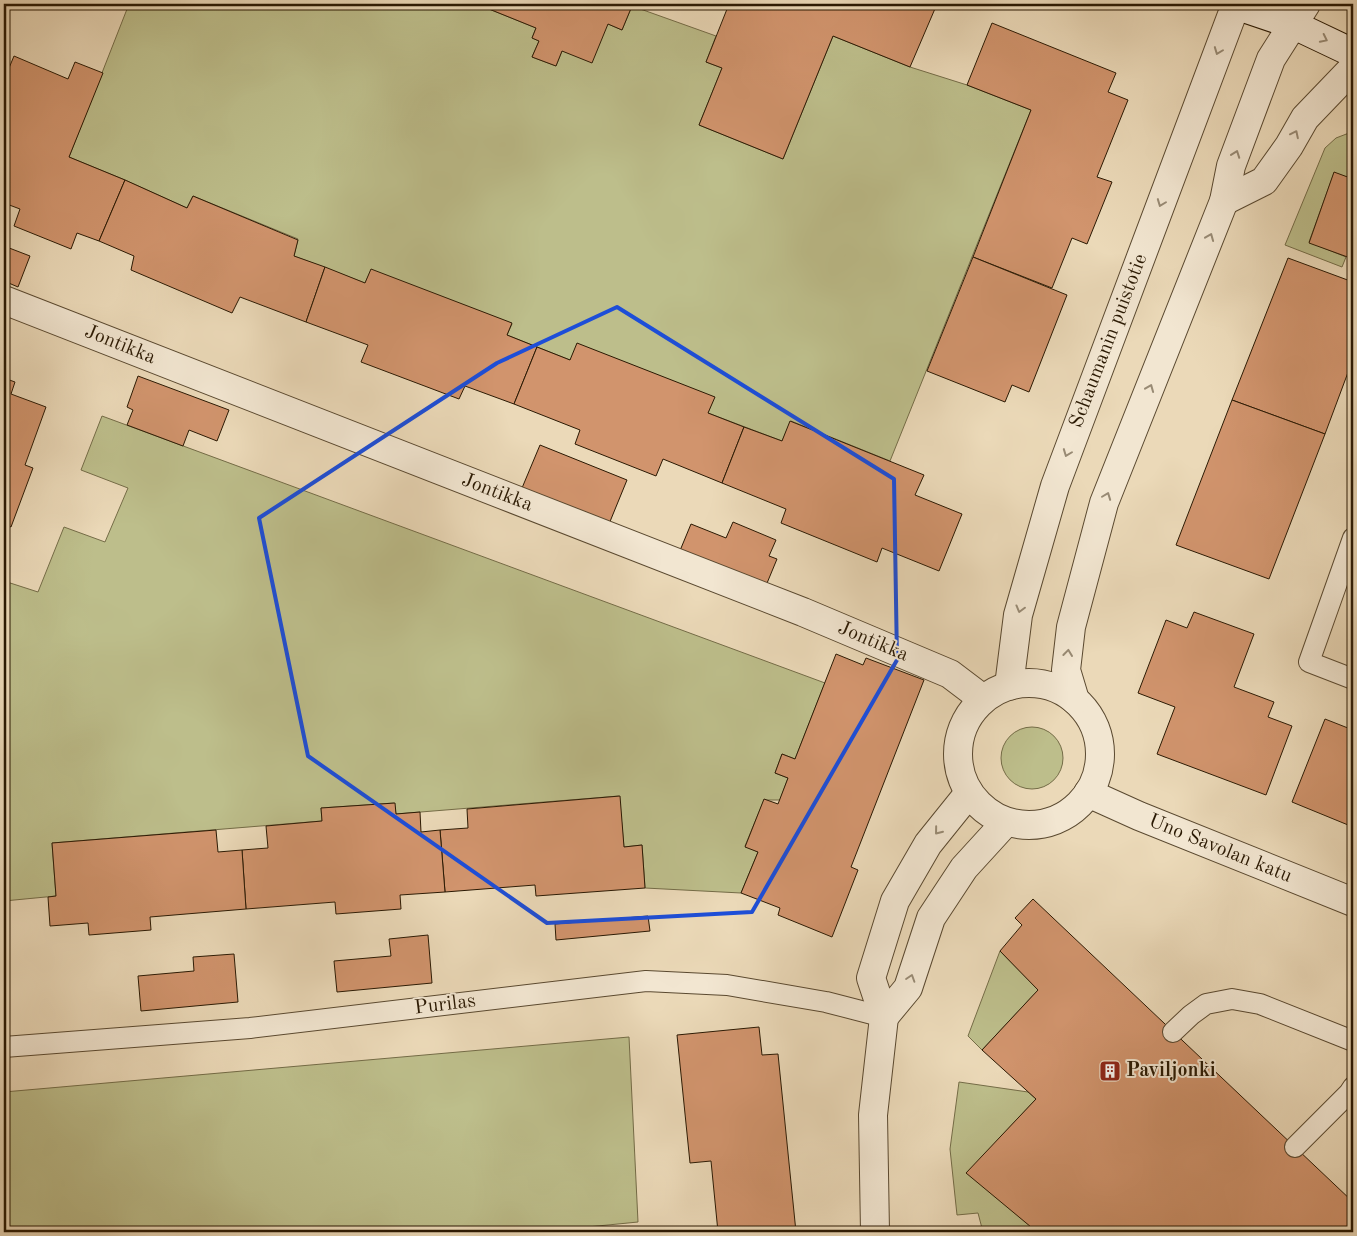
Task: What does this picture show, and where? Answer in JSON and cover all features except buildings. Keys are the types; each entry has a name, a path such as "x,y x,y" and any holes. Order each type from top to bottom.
{"street":[{"path":"1235,4 1300,14 1353,53"},
{"name":"Schaumanin puistotie","path":"1009,686 1018,616 1055,486 1235,4"},
{"path":"1075,700 1066,670 1071,627 1104,503 1224,201 1232,166 1271,60 1300,14"},
{"path":"1224,201 1264,181 1289,146 1305,118 1353,68"},
{"name":"Jontikka","path":"4,300 803,612 950,674 983,699"},
{"path":"1027,683 1060,690 1075,700 1090,719 1096,732 1099,762 1095,779 1088,793 1068,813 1046,823 1031,825 1006,822 986,810 969,793 958,763 958,745 963,728 971,713 983,699 1009,686 1027,683"},
{"path":"875,1232 873,1115 884,1017 871,978 895,900 928,844 969,793"},
{"name":"Uno Savolan katu","path":"1088,793 1139,816 1353,902"},
{"path":"884,1017 908,988 931,918 964,868 1006,822"}],"lane":[{"path":"1353,538 1348,567 1309,662 1353,680"},
{"name":"Purilas","path":"4,1047 250,1028 646,981 728,985 826,1002 884,1017"},
{"path":"1173,1032 1206,1004 1232,999 1260,1004 1353,1041"},
{"path":"1295,1147 1349,1094 1353,1087"}],"highlighted area":[{"path":"617,307 894,479 897,660 752,912 547,923 308,756 259,518 497,363"}],"green space":[{"path":"129,4 491,4 489,9 536,28 532,38 539,41 532,57 556,66 562,51 608,24 622,30 632,6 716,36 706,62 722,68 699,125 783,159 833,36 910,67 967,85 1031,110 890,461 791,421 782,441 708,413 714,397 570,360 507,335 512,324 371,270 365,283 294,256 298,239 193,196 187,208 69,157"},
{"path":"1353,133 1353,179 1334,173 1309,242 1346,257 1342,267 1285,245 1325,148 1336,138"},
{"path":"102,416 825,683 795,759 782,754 775,773 788,778 780,800 764,800 745,846 758,852 741,893 645,888 642,845 624,847 619,796 396,814 394,803 321,808 322,821 52,843 56,896 4,901 4,581 38,592 64,527 105,542 128,488 81,470"},
{"path":"1032,727 1049,732 1054,736 1058,741 1063,758 1058,775 1054,780 1049,784 1032,789 1015,784 1010,780 1006,775 1001,758 1006,741 1010,736 1015,732"},
{"path":"1000,951 1038,990 982,1050 968,1036"},
{"path":"629,1037 638,1222 537,1232 4,1232 4,1092"},
{"path":"959,1082 1028,1092 1036,1099 967,1173 1035,1230 1033,1232 983,1232 978,1213 957,1215 950,1149"}],"place":[{"name":"Paviljonki","path":"1110,1071"}]}
